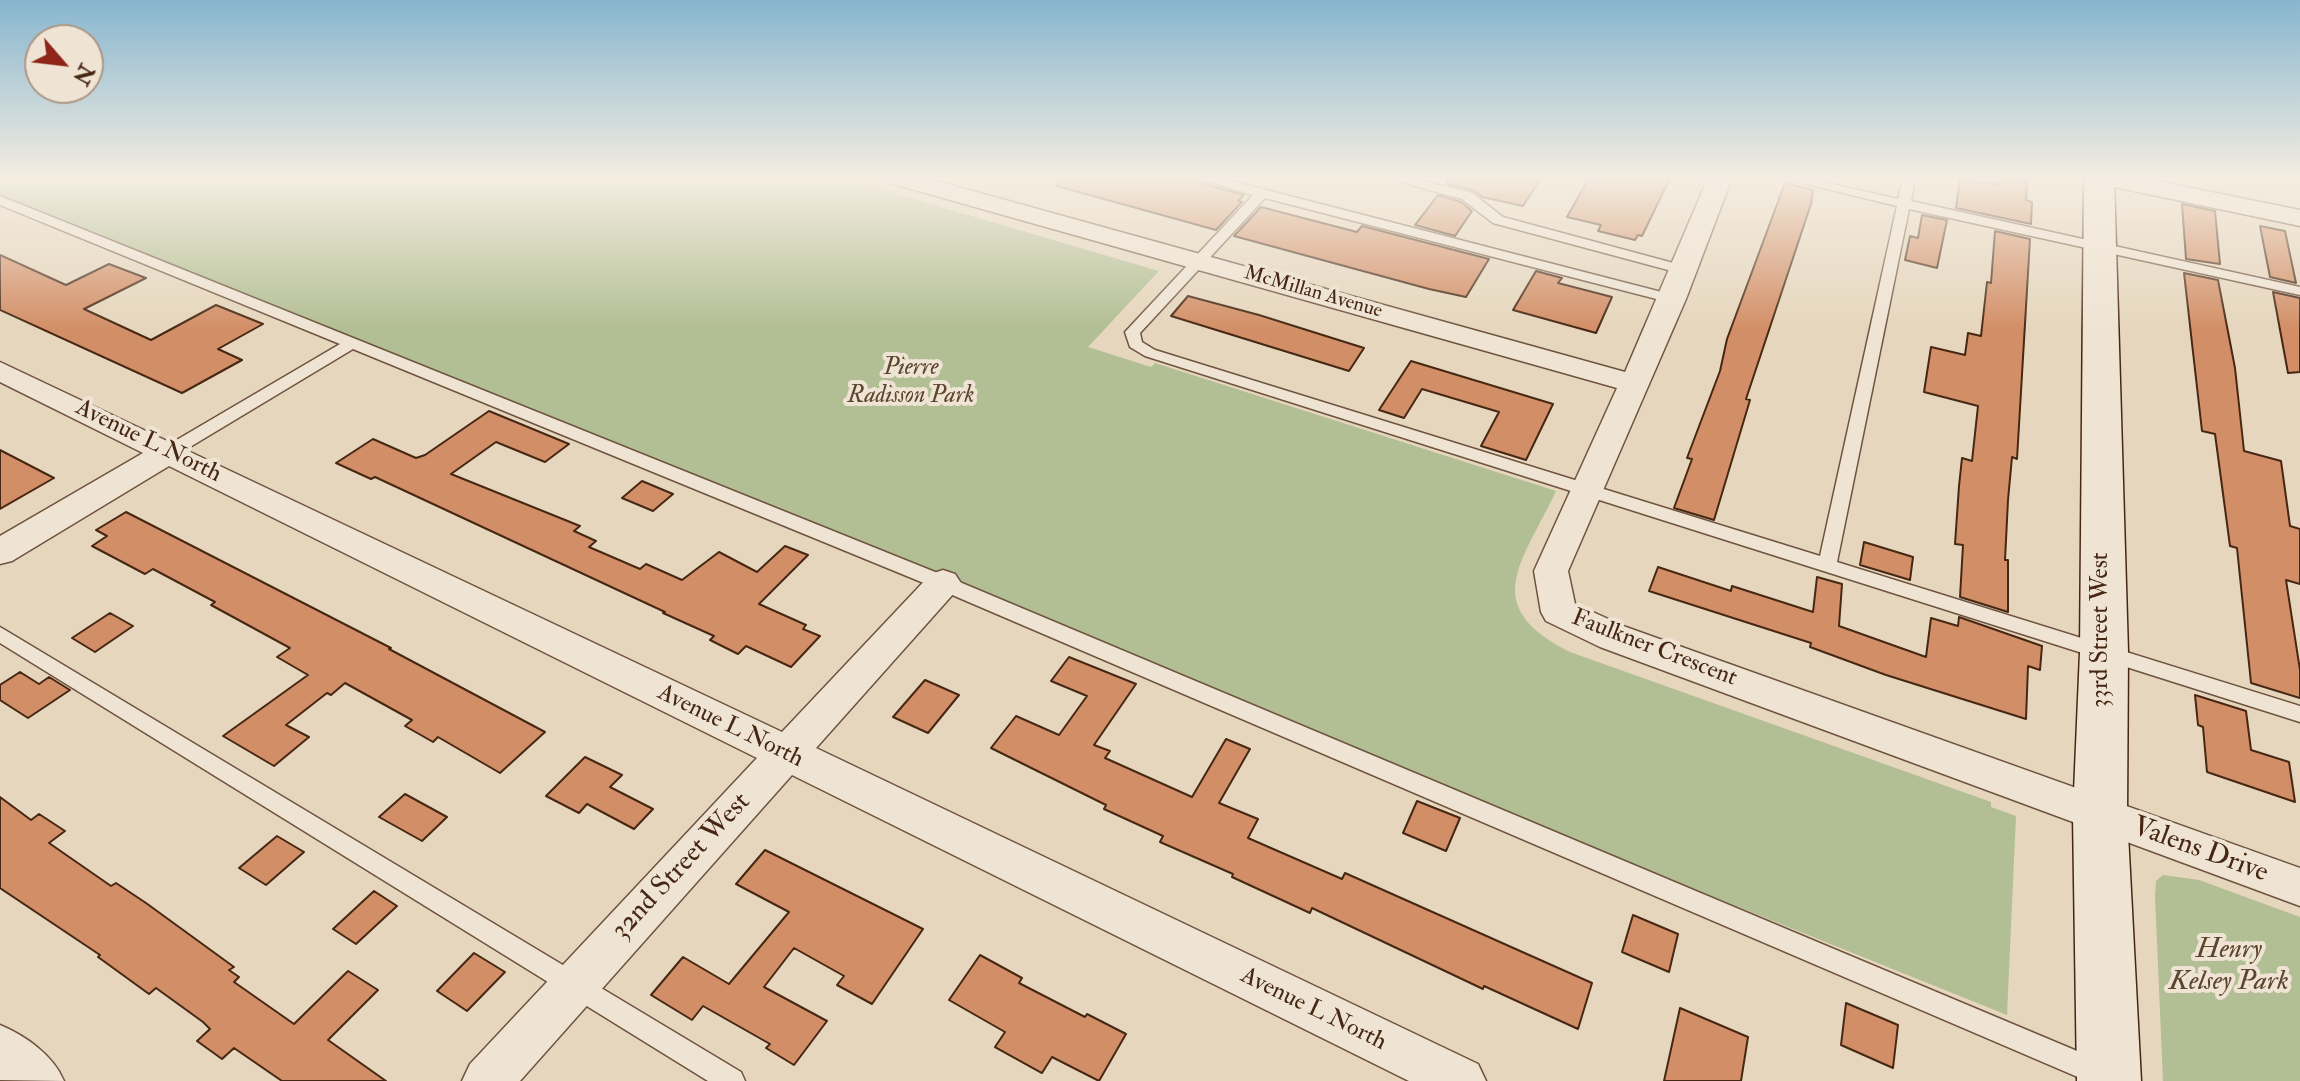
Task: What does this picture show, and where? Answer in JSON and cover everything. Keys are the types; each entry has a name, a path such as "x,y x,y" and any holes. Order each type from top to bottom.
{"main road":[{"name":"33rd Street West","path":"2098,228 2104,652 2100,815 2109,1079"}],"street":[{"name":"McMillan Avenue","path":"1080,228 1635,384"},
{"name":"Faulkner Crescent","path":"1700,228 1551,571 1559,612 1613,637 2100,815"},
{"name":"Avenue L North","path":"0,371 1461,1081"},
{"path":"0,552 169,452"},
{"name":"32nd Street West","path":"487,1081 943,583"},
{"name":"Valens Drive","path":"2100,815 2300,887"},
{"path":"0,1049 39,1081"}],"lane":[{"path":"71,228 943,583 2109,1079"},
{"path":"1229,228 1132,332 1135,344 1141,349 2300,714"},
{"path":"1422,228 1678,285"},
{"path":"1521,228 1678,285"},
{"path":"1827,565 1899,228"},
{"path":"2016,228 2300,291"},
{"path":"169,452 354,342"},
{"path":"0,634 732,1081"}],"green space":[{"name":"Pierre Radisson Park","path":"81,228 1014,228 1159,271 1088,347 1151,367 1155,363 1556,491 1521,561 1516,581 1516,600 1524,618 1542,635 1570,652 1991,802 1991,807 2016,816 2007,1015 351,349 360,343"},
{"name":"Henry Kelsey Park","path":"2163,875 2199,880 2300,917 2300,1081 2163,1081 2155,896 2156,881"}],"building":[{"path":"1241,228 1343,228 1357,232 1360,228 1371,228 1489,259 1466,297 1234,236"},
{"path":"1428,228 1460,228 1455,236"},
{"path":"1599,228 1646,228 1642,236 1638,235 1635,240 1598,231"},
{"path":"1768,228 1803,228 1746,399 1750,400 1714,520 1674,508 1692,459 1687,458 1720,371 1727,339"},
{"path":"1920,228 1945,228 1937,268 1905,260 1910,236 1918,238"},
{"path":"2184,228 2217,228 2220,264 2186,259"},
{"path":"2260,228 2285,231 2296,283 2270,277"},
{"path":"1995,231 2030,239 2017,459 2012,457 2008,500 2005,560 2008,560 2008,612 1960,597 1963,545 1955,544 1959,486 1962,458 1972,461 1978,406 1924,392 1931,347 1965,355 1968,333 1981,336 1987,282 1991,283"},
{"path":"0,255 66,285 109,264 146,278 84,309 151,340 216,305 263,324 218,349 242,360 182,393 0,310"},
{"path":"1536,271 1562,278 1558,283 1612,297 1596,333 1513,310"},
{"path":"2184,273 2218,280 2235,368 2244,451 2281,461 2290,526 2300,529 2300,584 2286,580 2300,670 2300,698 2251,683 2237,548 2230,546 2215,434 2202,431"},
{"path":"2273,292 2300,298 2300,372 2288,373"},
{"path":"1188,296 1364,348 1349,371 1171,316"},
{"path":"1411,361 1553,404 1526,460 1481,446 1499,412 1422,389 1404,418 1379,410"},
{"path":"489,411 569,444 545,462 496,442 451,474 580,526 574,531 596,541 589,547 640,569 646,564 682,580 719,552 757,572 785,546 808,555 759,604 806,625 803,629 820,636 791,667 746,646 738,654 710,640 714,636 665,612 375,477 371,479 336,463 373,439 416,458 425,455"},
{"path":"0,450 54,478 0,509"},
{"path":"642,481 673,494 653,511 622,498"},
{"path":"126,512 391,648 545,732 500,773 438,737 433,742 405,726 412,720 345,683 286,725 309,737 274,766 223,736 308,675 277,657 290,648 211,605 215,602 153,569 145,574 92,546 107,536 96,530"},
{"path":"1864,542 1913,557 1910,580 1860,565"},
{"path":"1658,567 1731,591 1732,586 1813,612 1817,577 1842,584 1839,626 1926,657 1931,618 1958,626 1959,617 2042,646 2040,670 2028,666 2026,719 1886,675 1810,647 1811,643 1649,591"},
{"path":"110,613 133,626 95,652 72,638"},
{"path":"1069,657 1136,684 1094,745 1110,751 1105,758 1192,797 1226,739 1250,749 1219,803 1258,819 1248,838 1342,879 1345,873 1592,983 1578,1029 1484,986 1483,989 1312,908 1310,913 1232,877 1233,874 1160,842 1163,836 1104,809 1106,805 991,748 1016,716 1059,735 1087,696 1051,681"},
{"path":"20,672 39,684 49,677 70,690 28,718 0,700 0,685"},
{"path":"925,680 959,695 928,733 893,717"},
{"path":"2195,695 2246,711 2251,750 2289,762 2295,802 2207,772 2203,727 2198,725"},
{"path":"585,757 622,775 610,787 653,809 634,829 587,804 579,813 546,796"},
{"path":"405,794 447,817 422,841 379,817"},
{"path":"0,797 31,820 39,814 65,831 49,843 111,886 116,883 146,903 234,967 229,970 239,977 234,982 294,1024 348,971 378,990 328,1040 386,1081 282,1081 234,1048 222,1059 197,1041 210,1029 203,1022 156,988 149,994 98,957 100,955 0,888"},
{"path":"1417,801 1460,818 1446,851 1403,833"},
{"path":"277,836 304,852 266,885 239,868"},
{"path":"765,850 923,929 872,1004 837,985 844,976 794,948 764,987 827,1021 794,1065 766,1048 770,1044 703,1006 692,1020 651,995 683,957 729,984 789,912 736,884"},
{"path":"374,891 397,906 356,944 333,929"},
{"path":"1633,915 1678,934 1669,972 1622,952"},
{"path":"474,953 505,972 467,1011 437,991"},
{"path":"980,955 1022,978 1019,983 1126,1034 1099,1081 1052,1057 1042,1073 995,1047 1005,1032 949,1000"},
{"path":"1846,1003 1898,1025 1893,1068 1841,1045"},
{"path":"1680,1008 1748,1037 1741,1081 1664,1081"}]}
